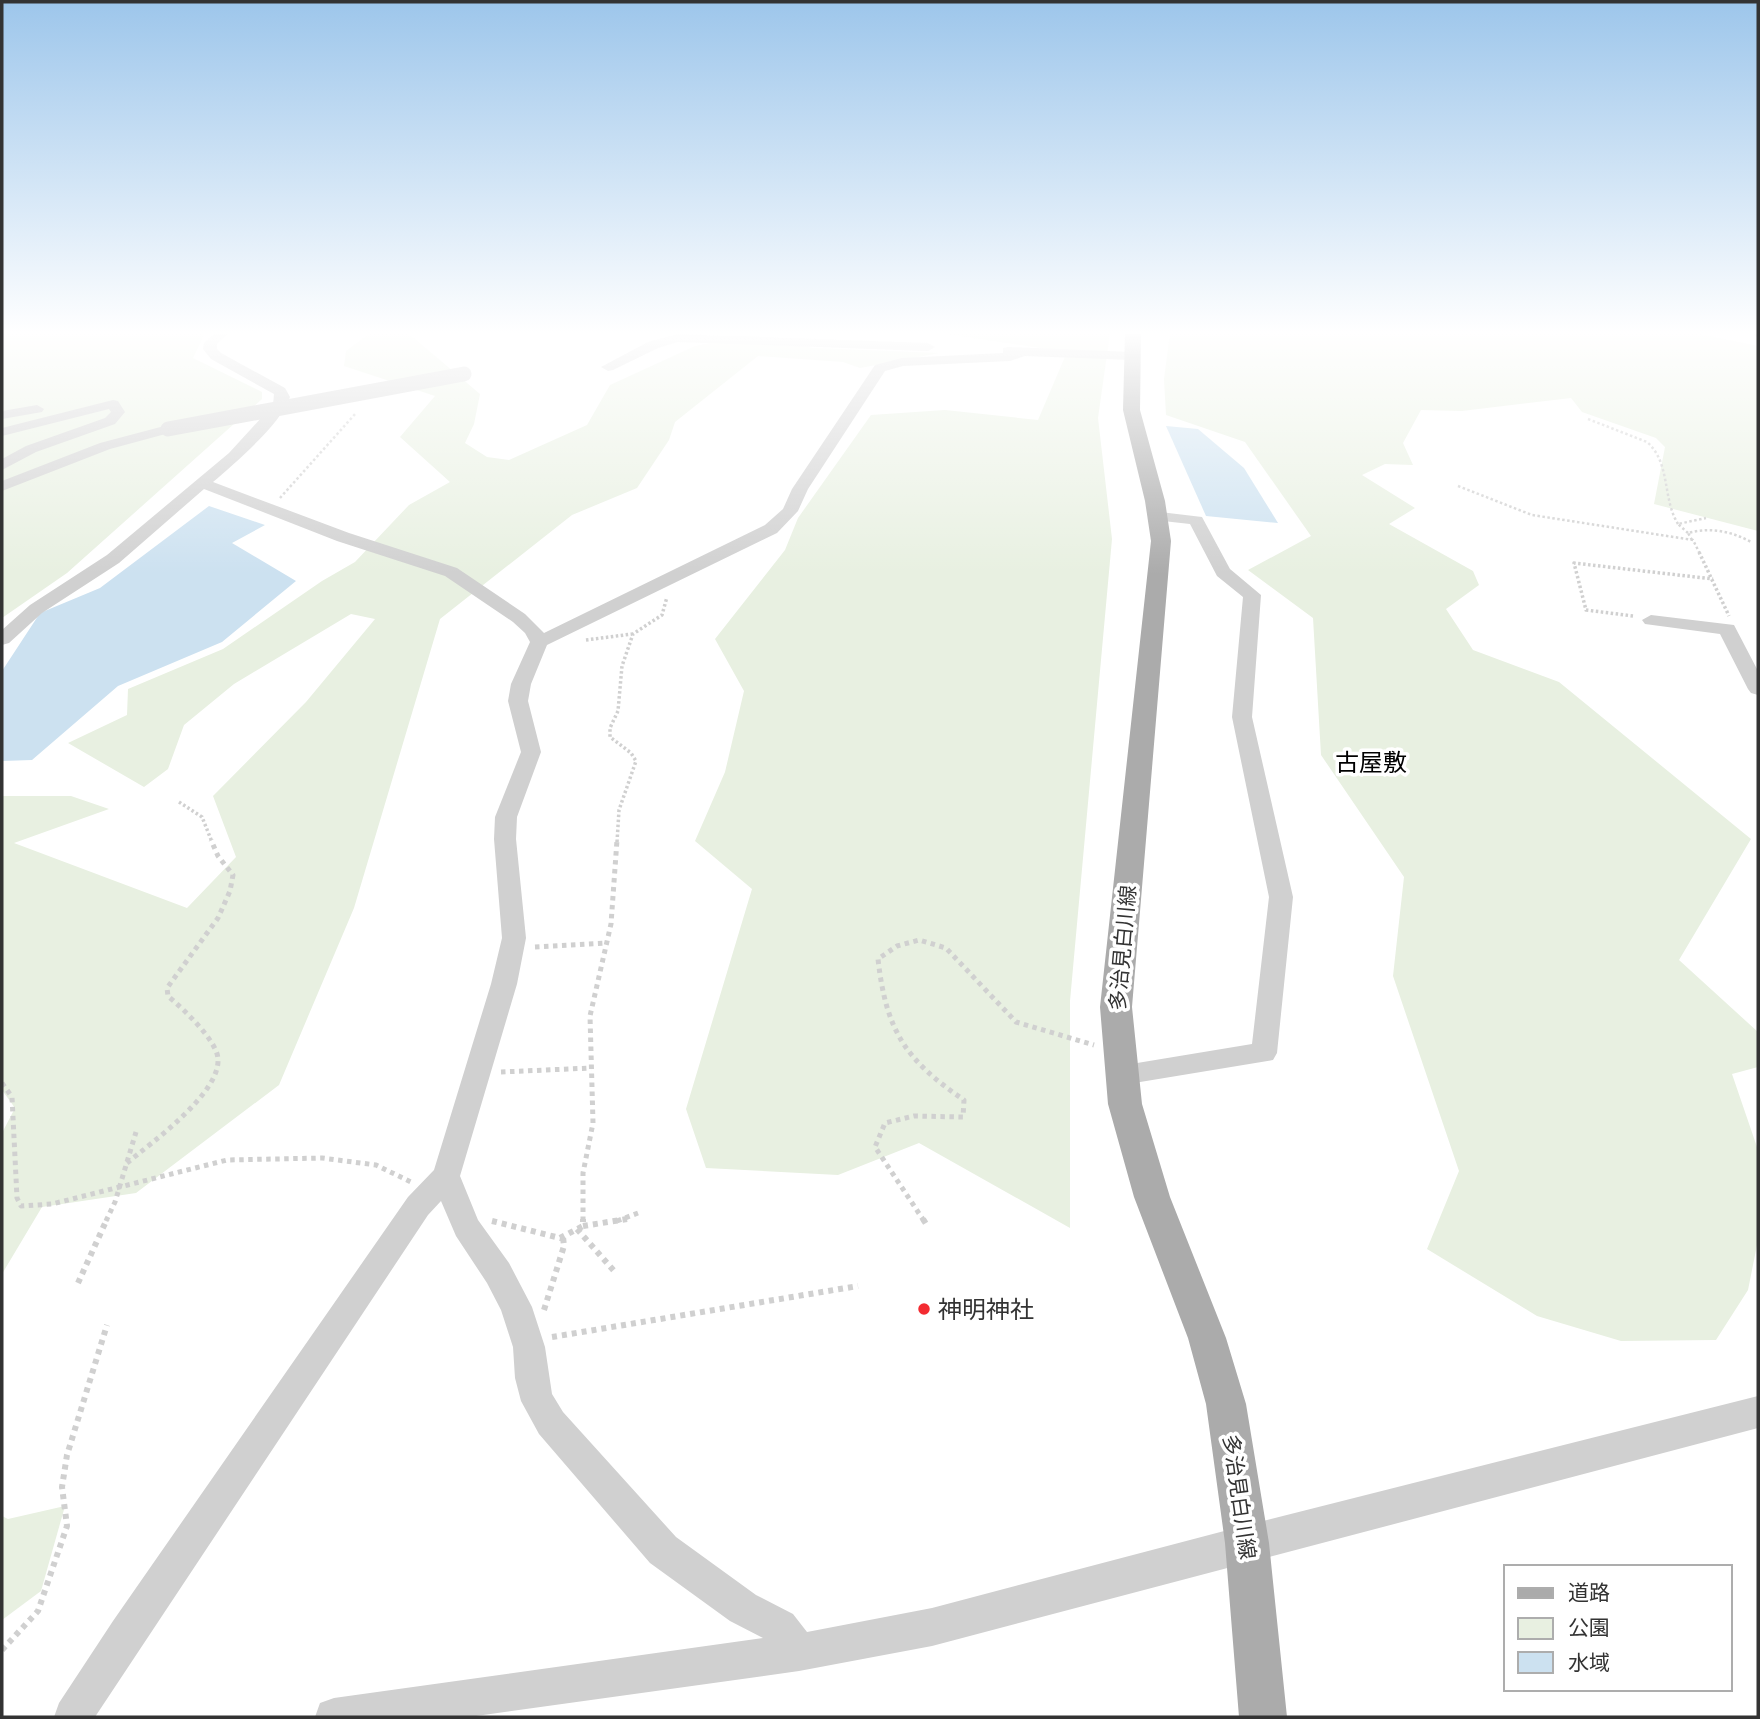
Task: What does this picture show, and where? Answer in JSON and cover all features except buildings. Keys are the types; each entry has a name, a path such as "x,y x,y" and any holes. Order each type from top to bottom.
{"main road":[{"name":"多治見白川線","path":"1132,413 1160,517 1161,541 1116,1007 1125,1104 1152,1197 1207,1338 1226,1404 1247,1543 1263,1717"}],"street":[{"path":"2,432 76,413"},
{"path":"2,465 31,449 110,421 117,413"},
{"path":"2,486 105,446 168,429 253,413"},
{"path":"2,639 36,609 113,559 202,483 273,413"},
{"path":"73,1717 418,1206 439,1184 478,1073 513,939 505,839 506,817 531,752 518,701 521,684 539,642 782,521 851,413"},
{"path":"202,483 451,572 533,629 539,642"},
{"path":"1121,1063 1264,1053 1281,897 1242,716 1252,596 1223,572 1196,520 1160,517"},
{"path":"1651,620 1727,629 1758,689"},
{"path":"439,1184 516,1307 527,1342 537,1401 551,1423 663,1550 743,1608 780,1627 799,1651"},
{"path":"334,1717 799,1651 932,1627 1758,1412"}],"path":[{"path":"270,509 356,413"},
{"path":"1588,419 1647,442 1654,448 1667,487 1673,519 1693,540 1714,579 1732,624 1727,629"},
{"path":"1458,486 1520,511 1549,519 1693,540"},
{"path":"1678,524 1706,517"},
{"path":"1688,533 1695,530 1731,533 1751,542"},
{"path":"1651,620 1586,610 1574,563 1714,579"},
{"path":"615,1272 580,1227 583,1173 593,1123 590,1016 611,923 619,810 636,761 631,753 610,737 610,728 618,711 625,659 633,634 662,615 666,609 666,598 675,581 675,574"},
{"path":"127,1163 203,1094 216,1077 218,1069 215,1050 178,1004 168,996 167,988 171,979 218,920 226,905 233,875 215,852 208,825 195,809 179,802"},
{"path":"928,1227 875,1147 885,1122 896,1117 915,1115 963,1117 964,1100 930,1077 906,1048 886,1011 878,959 897,946 919,940 946,948 1016,1022 1121,1063"},
{"path":"511,948 607,943"},
{"path":"478,1073 591,1068"},
{"path":"2,1083 12,1097 17,1198 21,1206 33,1208 52,1204 226,1160 322,1158 376,1165 439,1184"},
{"path":"78,1283 121,1187 136,1132"},
{"path":"462,1217 477,1217 560,1238 580,1227 626,1220 638,1213"},
{"path":"527,1342 539,1324 564,1246 563,1237"},
{"path":"527,1342 858,1286"},
{"path":"2,1650 38,1611 67,1526 62,1486 67,1455 107,1325"}],"green space":[{"path":"2,413 246,413 67,573 2,618"},
{"path":"420,413 476,413 465,443 487,457 509,460 587,425 594,413 686,413 675,422 669,440 637,488 572,515 440,619 354,908 279,1085 136,1193 42,1207 2,1274 2,1133 15,1108 2,1090 2,796 71,796 109,809 14,843 187,908 236,857 213,796 306,702 375,619 351,614 234,684 184,725 168,769 144,787 68,743 127,715 128,689 223,649 322,581 355,562 409,505 450,482 400,437"},
{"path":"975,413 1038,420 1041,413 1099,413 1112,539 1070,1001 1070,1228 919,1143 838,1175 706,1168 686,1109 752,889 695,841 725,772 744,691 715,639 785,550 798,518 871,415"},
{"path":"1419,413 1403,443 1413,465 1385,464 1362,475 1415,508 1389,524 1473,571 1479,585 1446,609 1473,650 1559,682 1751,839 1679,960 1758,1032 1758,1067 1732,1074 1758,1150 1758,1240 1748,1290 1716,1340 1621,1341 1537,1316 1427,1249 1459,1171 1393,976 1404,877 1321,755 1313,618 1248,570 1311,536 1245,442 1166,415"},
{"path":"1585,413 1758,413 1758,531 1654,504 1665,447 1656,438"},
{"path":"65,1506 41,1591 2,1620 2,1516 8,1519"}],"water":[{"path":"1166,426 1198,429 1244,468 1278,523 1206,516"},
{"path":"209,506 265,525 232,543 296,581 222,642 118,686 32,760 2,761 2,671 40,613 100,588"}],"place":[{"name":"神明神社","path":"924,1309"}],"district":[{"name":"古屋敷","path":"1371,762"}]}
